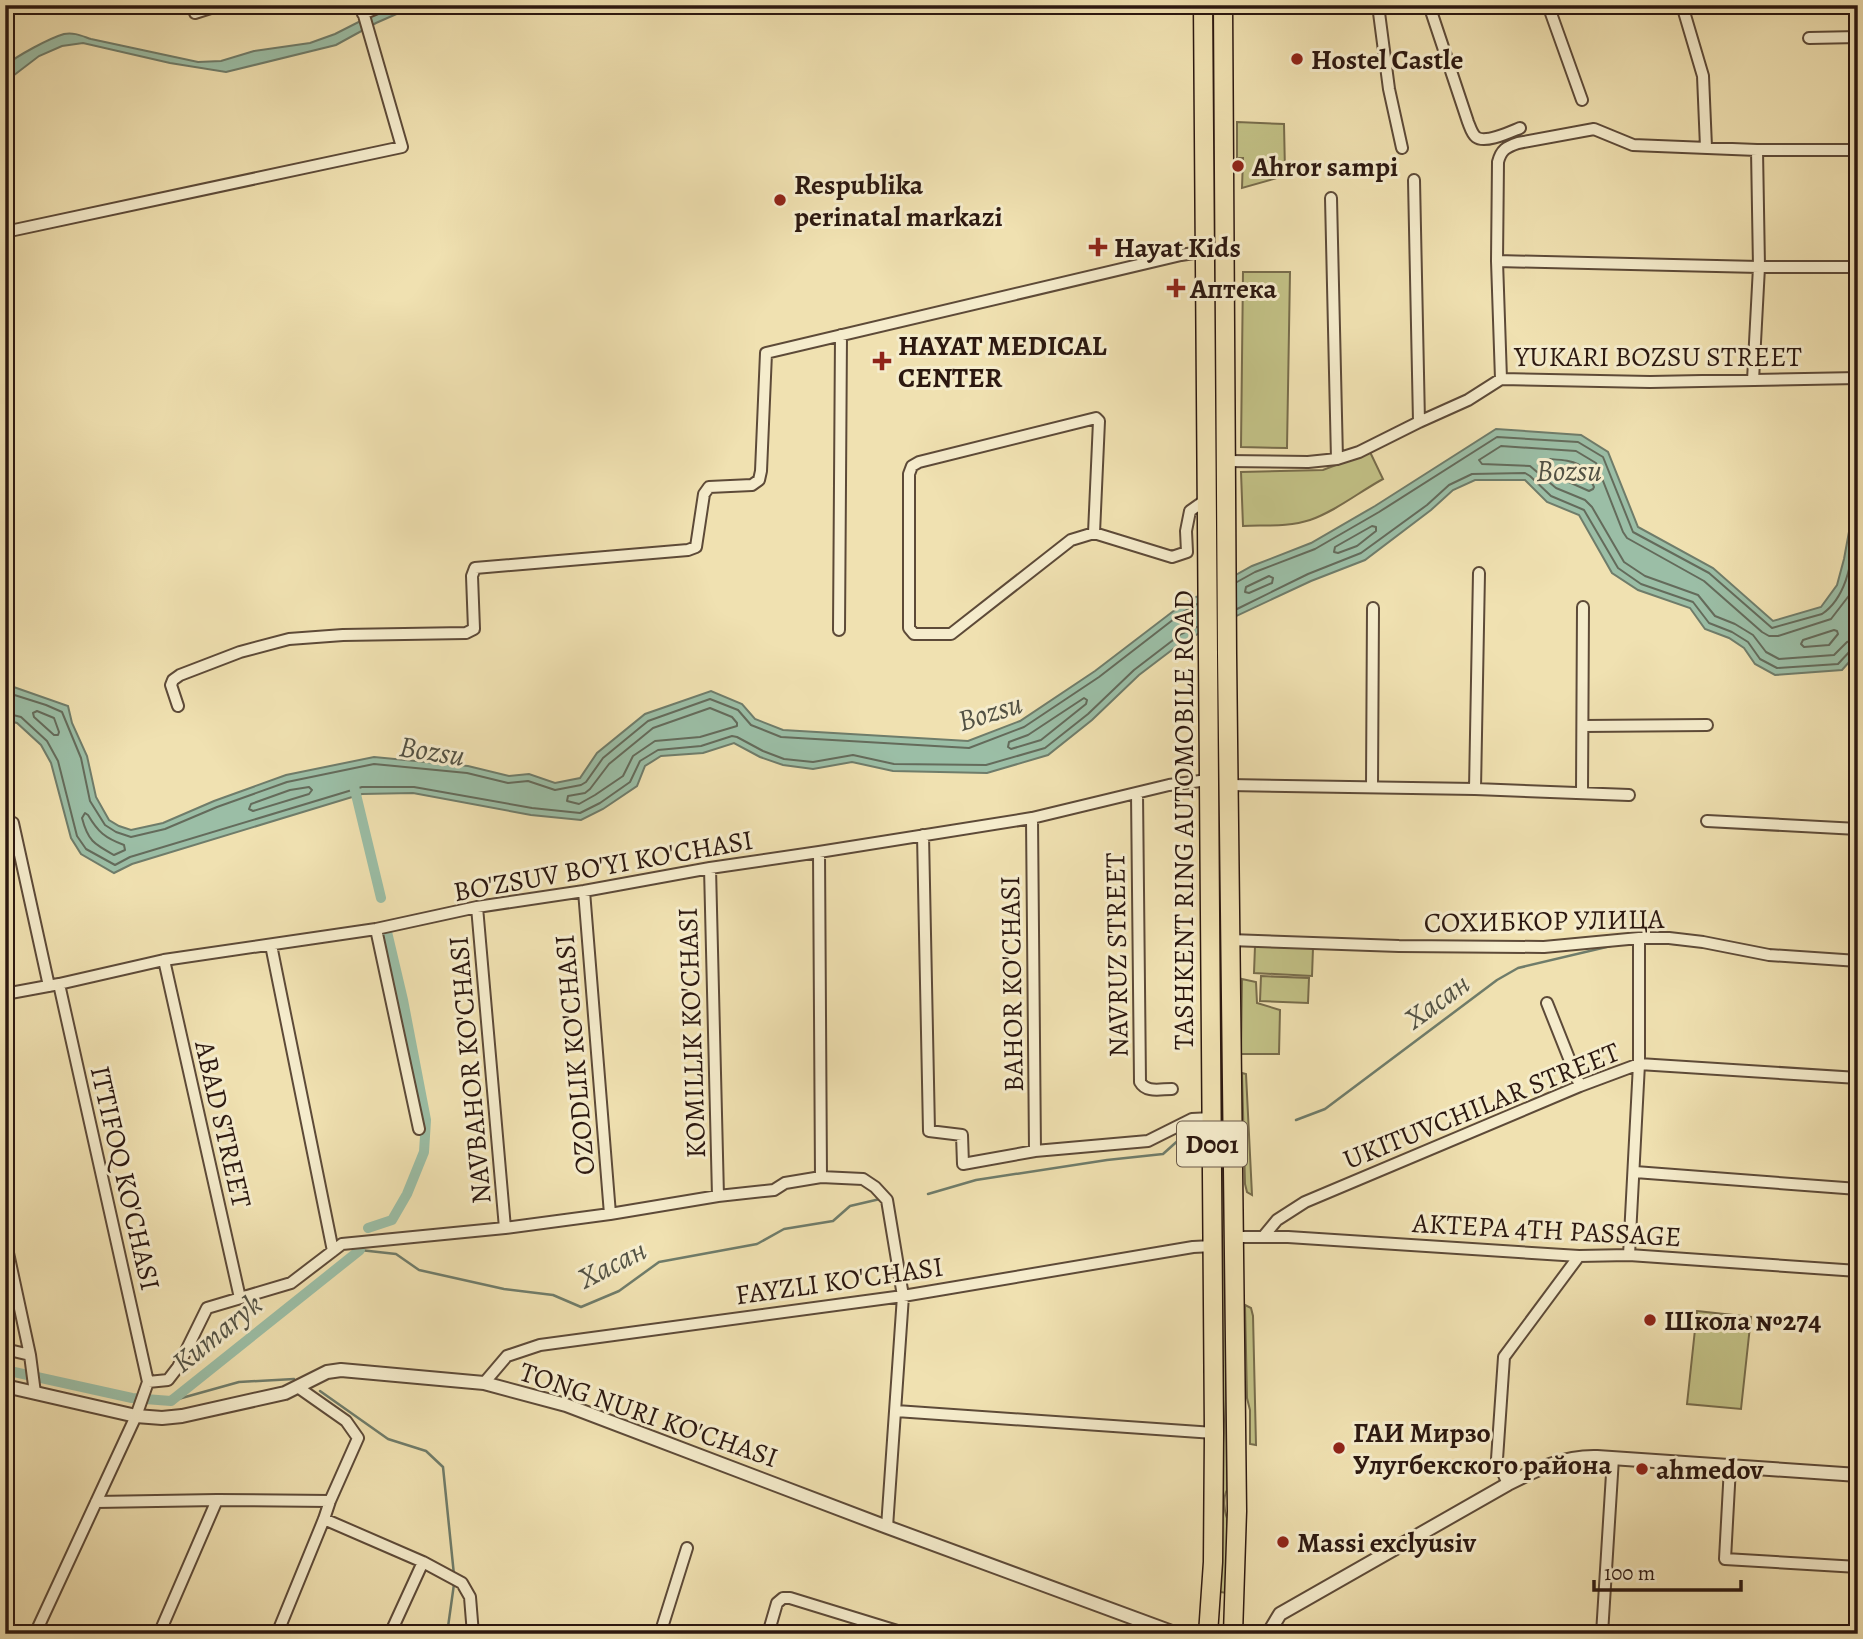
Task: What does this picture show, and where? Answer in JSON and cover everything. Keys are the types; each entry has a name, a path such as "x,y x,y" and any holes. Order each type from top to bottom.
{"highway":[{"name":"TASHKENT RING AUTOMOBILE ROAD","path":"1203,5 1214,1433 1213,1562 1208,1634"},
{"name":"TASHKENT RING AUTOMOBILE ROAD","path":"1223,5 1228,785 1237,1511 1232,1634"},
{"path":"1210,972 1231,972"}],"street":[{"path":"195,13 220,5"},
{"path":"5,232 402,147 362,10 384,5"},
{"path":"1378,5 1388,89 1402,148"},
{"path":"1429,5 1475,136 1479,139 1490,139 1520,128"},
{"path":"1548,5 1582,100"},
{"path":"1682,5 1703,76 1706,147"},
{"path":"1809,38 1858,37"},
{"path":"1501,379 1497,261 1498,162 1501,152 1507,146 1594,129 1633,145 1757,150 1858,150"},
{"path":"1753,380 1759,267 1757,150"},
{"path":"1414,180 1419,422"},
{"path":"1331,198 1337,459"},
{"path":"178,706 171,685 180,675 240,652 289,639 343,635 466,633 474,629 472,576 475,568 688,550 696,547 704,494 709,487 752,485 759,480 766,353 1205,250 1225,248"},
{"path":"1497,261 1858,267"},
{"path":"839,630 841,335"},
{"name":"YUKARI BOZSU STREET","path":"1227,461 1308,462 1337,459 1360,452 1468,400 1501,379 1650,382 1858,378"},
{"path":"1094,533 1098,419 919,462 912,466 909,474 909,628 914,634 951,634 1071,540 1094,533 1172,557 1187,552 1186,531 1190,511 1207,499"},
{"path":"1475,789 1479,573"},
{"path":"1582,793 1583,607"},
{"path":"1371,787 1373,608"},
{"path":"1583,726 1707,725"},
{"name":"BO'ZSUV BO'YI KO'CHASI","path":"5,994 164,960 376,929 477,908 710,868 1032,818 1169,785 1208,780"},
{"path":"1228,785 1629,794"},
{"name":"NAVRUZ STREET","path":"1137,793 1140,1082 1147,1090 1172,1089"},
{"name":"BAHOR KO'CHASI","path":"1032,818 1035,1151"},
{"path":"1707,821 1858,829"},
{"name":"ITTIFOQ KO'CHASI","path":"5,824 13,823 54,985 146,1387"},
{"path":"923,835 929,1131 962,1135 963,1164 1035,1151 1148,1140 1192,1119 1212,1118"},
{"path":"819,852 821,1177"},
{"name":"KOMILLIK KO'CHASI","path":"710,868 718,1196"},
{"name":"OZODLIK KO'CHASI","path":"584,891 610,1214"},
{"name":"NAVBAHOR KO'CHASI","path":"477,908 505,1228"},
{"path":"376,929 419,1129"},
{"path":"1629,1255 1639,1064 1639,938"},
{"name":"СОХИБКОР УЛИЦА","path":"1230,940 1399,946 1544,947 1639,938 1669,938 1769,955 1858,961"},
{"path":"271,945 333,1251"},
{"name":"ABAD STREET","path":"164,960 240,1298"},
{"path":"1547,1003 1580,1086"},
{"name":"UKITUVCHILAR STREET","path":"1263,1237 1277,1220 1306,1202 1580,1086 1639,1064 1858,1078"},
{"path":"1635,1172 1858,1189"},
{"path":"35,1634 146,1387 168,1380 178,1367 207,1308 291,1283 342,1244 505,1228 610,1214 718,1196 774,1190 785,1183 821,1177 863,1179 887,1200 903,1296 887,1527"},
{"name":"AKTEPA 4TH PASSAGE","path":"1233,1237 1287,1237 1578,1256 1629,1255 1858,1271"},
{"path":"5,1239 35,1393"},
{"name":"FAYZLI KO'CHASI","path":"484,1383 507,1356 540,1345 903,1296 1193,1247 1213,1246"},
{"path":"1508,1484 1497,1459 1504,1357 1578,1256"},
{"path":"5,1349 30,1358"},
{"name":"TONG NURI KO'CHASI","path":"5,1386 162,1418 285,1393 327,1372 341,1370 484,1383 566,1405 1177,1634"},
{"path":"277,1634 358,1438 346,1421 299,1388"},
{"path":"896,1411 1214,1433"},
{"path":"1268,1634 1280,1614 1508,1484 1540,1468 1565,1460 1584,1457 1613,1458 1858,1475"},
{"path":"1602,1634 1613,1458"},
{"path":"1730,1467 1725,1559 1858,1567"},
{"path":"159,1634 217,1500"},
{"path":"96,1502 330,1501"},
{"path":"324,1519 423,1562 462,1583 470,1597 473,1634"},
{"path":"660,1634 687,1548"},
{"path":"390,1634 423,1562"},
{"path":"768,1634 777,1603 783,1598 790,1598 907,1634"},
{"path":"1232,1634 1246,1634"}],"shaded area":[{"path":"1208,5 1215,5 1217,224 1210,224"},
{"path":"1237,122 1284,124 1284,176 1242,188 1243,158 1237,158"},
{"path":"1211,272 1218,272 1223,774 1216,774"},
{"path":"1243,272 1290,272 1287,448 1241,447"},
{"path":"1370,452 1383,479 1338,506 1302,522 1243,526 1241,472 1323,470"},
{"path":"1255,946 1313,948 1312,976 1254,973"},
{"path":"1261,976 1309,978 1308,1003 1260,1001"},
{"path":"1242,979 1256,982 1257,1003 1280,1010 1279,1054 1241,1054"},
{"path":"1218,1000 1224,1000 1227,1490 1224,1504 1227,1518 1227,1593 1220,1592 1224,1419 1220,1342"},
{"path":"1242,1073 1246,1074 1252,1195 1247,1192 1245,1184"},
{"path":"1245,1305 1251,1308 1253,1316 1256,1445 1250,1444"},
{"path":"1697,1311 1751,1317 1741,1409 1687,1404"}],"water":[{"path":"392,5 417,5 336,45 226,72 170,63 83,43 62,46 39,56 5,82 5,66 33,48 64,34 75,34 198,62 221,61 254,51 310,43 335,34"},
{"name":"Bozsu","path":"1496,429 1581,435 1608,452 1638,527 1713,568 1773,621 1821,607 1837,585 1855,499 1858,496 1858,652 1842,670 1775,675 1755,664 1744,648 1729,638 1705,629 1690,608 1638,590 1612,573 1579,515 1547,502 1525,480 1475,480 1453,490 1365,560 1311,581 1185,640 1139,675 1092,720 1048,755 987,773 893,771 852,762 813,769 783,765 760,757 734,743 703,753 661,756 645,766 637,786 581,820 531,815 413,793 362,794 132,864 114,873 81,854 71,838 51,763 41,745 17,723 5,720 5,684 68,706 72,723 87,756 96,797 109,820 131,830 163,823 286,775 374,757 468,766 509,776 529,774 555,783 580,778 597,753 645,714 711,691 742,704 755,719 783,730 968,741 1020,721 1095,671 1180,606 1252,566 1311,543"}],"waterway":[{"name":"Kumaryk","path":"353,782 381,898"},
{"name":"Kumaryk","path":"368,1228 392,1220 407,1194 424,1152 426,1120 387,932"},
{"name":"Хасан","path":"1650,943 1678,944"},
{"name":"Хасан","path":"1296,1120 1325,1109 1497,980 1518,968 1615,945"},
{"name":"Хасан","path":"928,1194 976,1180 1163,1154 1192,1128"},
{"name":"Хасан","path":"360,1250 396,1254 419,1270 504,1289 553,1295 581,1307 619,1291 659,1262 757,1244 784,1229 833,1221 850,1206 880,1199"},
{"name":"Kumaryk","path":"5,1370 132,1398 171,1401 360,1250"},
{"path":"171,1401 239,1382 294,1379"},
{"path":"320,1391 388,1439 426,1451 443,1467 454,1575"},
{"path":"447,1634 454,1584"}],"place":[{"name":"Hostel Castle","path":"1297,59"},
{"name":"Ahror sampi","path":"1238,166"},
{"name":"Respublika perinatal markazi","path":"780,200"},
{"name":"Hayat Kids","path":"1098,247"},
{"name":"Аптека","path":"1176,288"},
{"name":"HAYAT MEDICAL CENTER","path":"882,361"},
{"name":"Школа №274","path":"1650,1320"},
{"name":"ГАИ Мирзо Улугбекского района","path":"1339,1448"},
{"name":"ahmedov","path":"1642,1469"},
{"name":"Massi exclyusiv","path":"1283,1542"}]}
